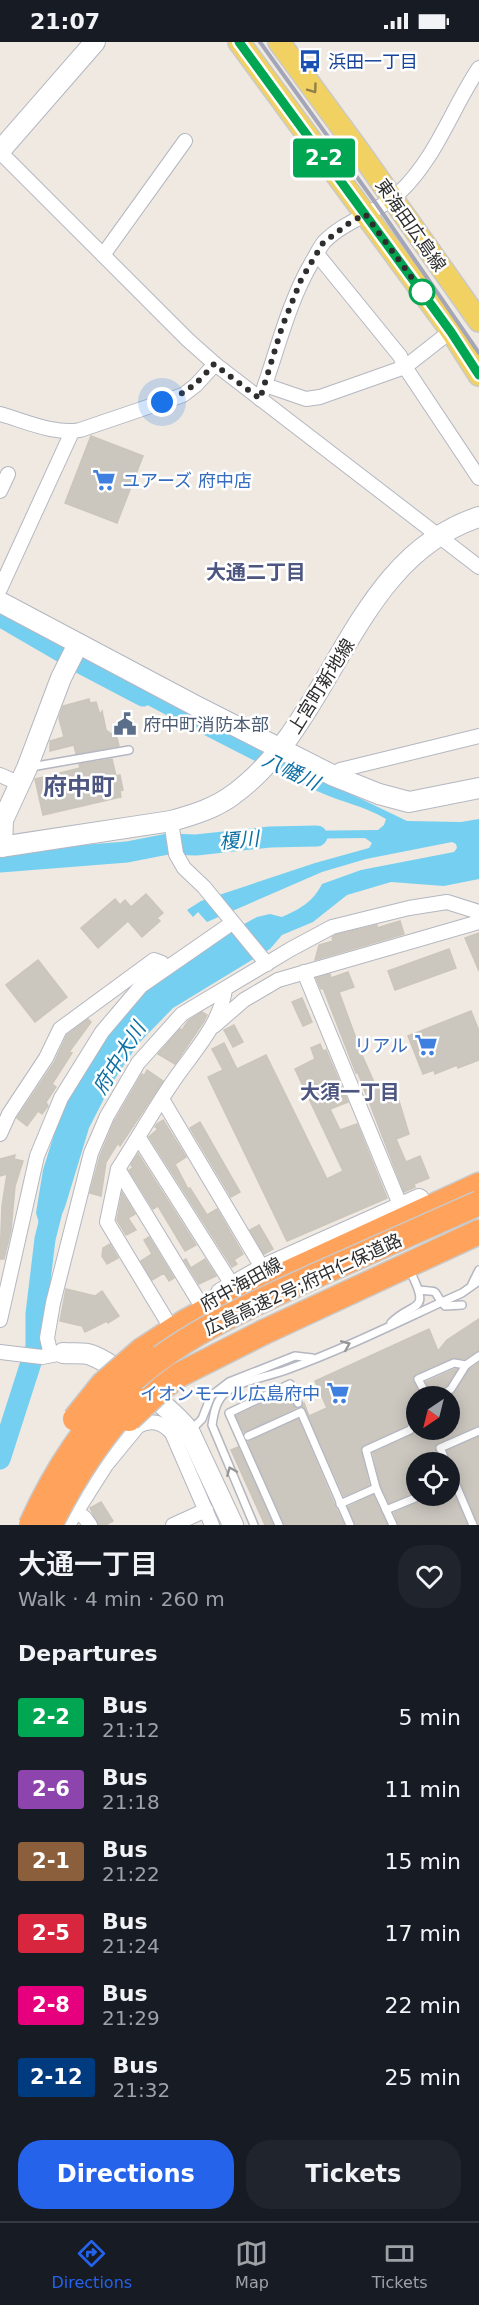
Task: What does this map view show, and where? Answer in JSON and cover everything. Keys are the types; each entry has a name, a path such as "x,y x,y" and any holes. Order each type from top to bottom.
{"highway":[{"path":"30,1525 39,1488 74,1421 104,1384 142,1350 211,1308 479,1185"},
{"name":"広島高速2号;府中仁保道路","path":"30,1525 46,1491 80,1438 125,1387 152,1364 222,1319 479,1203"},
{"name":"広島高速2号;府中仁保道路","path":"50,1525 79,1471 114,1422 135,1400 168,1372 220,1338 258,1319 479,1219"},
{"path":"55,1525 113,1438 146,1402 179,1375 264,1332 479,1232"}],"main road":[{"path":"0,151 95,42"},
{"name":"東海田広島線","path":"239,42 451,332 479,375"},
{"name":"東海田広島線","path":"279,42 477,314"},
{"name":"上宮町新地線","path":"1,847 172,828 231,796 274,757 380,592 405,563 439,536 479,517"},
{"path":"0,602 78,644 274,757 334,776 379,794 409,802 479,788"},
{"path":"1,847 3,820 23,776 61,678 78,644"},
{"name":"府中海田線","path":"22,1525 40,1481 105,1387 142,1348 170,1326 263,1269 479,1172"},
{"path":"154,1399 195,1368 261,1338 415,1283 479,1244"},
{"path":"52,1355 88,1354 106,1361 179,1418 189,1431 214,1506 233,1525"}],"street":[{"path":"260,399 282,327 301,280 323,243 348,224 393,198 416,174 436,144 479,68"},
{"path":"104,255 185,141"},
{"path":"0,151 214,364 439,536 475,559"},
{"path":"317,254 400,356 479,478"},
{"path":"265,384 306,399 320,397 405,367 451,332"},
{"path":"0,414 47,428 72,432 183,394 196,385 214,364"},
{"path":"0,589 72,432"},
{"path":"0,491 8,474"},
{"path":"334,776 340,770 479,736"},
{"path":"0,775 23,776"},
{"path":"172,828 176,854 184,868 204,887 264,961"},
{"path":"0,1352 52,1355 47,1338 53,1303 91,1153 107,1116 138,1063 182,1014 225,989 264,961 332,927 409,908 447,902 479,912"},
{"path":"211,1028 244,1000 278,980 479,922"},
{"path":"0,1320 37,1156 61,1098 102,1032 141,986 233,925"},
{"path":"0,1134 9,1114 46,1058 60,1029 154,960 162,963 166,968"},
{"path":"304,972 401,1208"},
{"path":"170,1326 106,1222 118,1169 162,1099 211,1028 223,1004 225,989"},
{"path":"162,1099 263,1269"},
{"path":"139,1138 233,1286"},
{"path":"118,1169 201,1305"},
{"path":"68,1525 106,1465 138,1426 146,1422 155,1422 166,1426 172,1433 214,1506 212,1525"},
{"path":"172,1525 214,1506"},
{"path":"76,1510 90,1525"}],"lane":[{"path":"23,776 129,750"},
{"path":"471,1286 479,1270"},
{"path":"254,1525 212,1425 216,1406 227,1391 387,1327 442,1302 479,1281"},
{"path":"415,1283 432,1289 442,1302 450,1307 462,1305"},
{"path":"387,1327 398,1316 416,1307 421,1295 415,1283"},
{"path":"189,1431 202,1419 212,1396 230,1382 295,1356 314,1358"},
{"path":"453,1386 466,1365 479,1356"},
{"path":"422,1386 418,1378 454,1363 466,1365"},
{"path":"279,1525 229,1413 290,1384 298,1403"},
{"path":"248,1436 301,1412 350,1525"},
{"path":"442,1452 440,1448 479,1431"},
{"path":"393,1525 376,1488 366,1450 406,1432"},
{"path":"340,1504 376,1488"},
{"path":"460,1498 473,1525"},
{"path":"386,1510 406,1502"},
{"path":"214,1506 240,1505 248,1512"}],"water":[{"path":"122,675 303,771 407,821 461,822 479,819 479,879 444,886 391,882 347,895 313,922 282,935 270,949 173,1008 138,1044 112,1083 89,1128 65,1207 47,1250 36,1213 43,1170 61,1112 90,1056 144,987 224,935 257,917 270,914 282,917 300,908 314,896 322,884 361,870 454,852 457,848 452,842 366,859 322,872 207,922 198,912 193,917 187,910 201,901 315,863 369,848 372,843 365,838 290,839 287,831 378,830 384,825 386,819 292,779 116,688"}],"building":[{"name":"ユアーズ 府中店","path":"91,436 143,456 117,523 65,503"},
{"path":"89,699 90,703 96,702 100,715 102,711 106,730 117,738 119,746 76,754 74,745 50,751 50,741 64,737 59,718 63,706"},
{"path":"112,759 116,776 120,775 123,790 120,791 121,797 43,815 35,779 80,768 79,764"},
{"path":"146,894 163,913 157,918 160,921 142,937 128,921 98,948 81,928 115,899 120,905 125,900 131,907"},
{"path":"400,921 404,934 315,960 319,945 333,941 332,937 335,935 377,925 377,928"},
{"path":"479,933 479,971 465,938"},
{"path":"449,949 456,968 395,990 388,971"},
{"path":"38,960 67,997 35,1022 6,985"},
{"path":"348,972 354,987 339,992 362,1055 377,1089 391,1083 399,1101 409,1134 396,1139 406,1162 420,1156 429,1178 414,1184 415,1187 404,1192 358,1073 356,1073 323,988 321,989 316,978 330,974 331,978"},
{"path":"302,998 312,1022 303,1026 292,1002"},
{"path":"471,1011 479,1031 479,1060 458,1068 457,1065 435,1074 434,1070 423,1074 408,1036"},
{"path":"202,1012 207,1015 204,1021 175,1064 158,1054 188,1021"},
{"path":"88,1019 91,1022 69,1052 72,1053 52,1084 56,1087 46,1102 48,1106 42,1114 38,1111 27,1126 17,1118 54,1063 67,1035"},
{"path":"234,1025 243,1042 233,1047 224,1030"},
{"path":"224,1043 237,1069 266,1055 327,1179 343,1171 295,1069 315,1059 311,1048 320,1044 323,1051 326,1050 348,1102 330,1109 340,1130 357,1124 387,1198 287,1241 208,1077 223,1070 212,1049"},
{"path":"147,1070 163,1081 120,1146 118,1143 106,1162 101,1196 90,1193 100,1156 114,1122 142,1074 144,1076"},
{"path":"163,1120 186,1157 175,1164 188,1189 190,1188 207,1215 217,1209 243,1254 234,1260 237,1264 232,1267 149,1137 158,1129 155,1127 157,1124"},
{"path":"200,1122 240,1192 231,1197 190,1128"},
{"path":"138,1154 196,1245 185,1251 158,1206 153,1209 129,1170 133,1168 131,1165"},
{"path":"15,1155 14,1159 23,1161 15,1186 11,1230 4,1259 0,1259 2,1206 7,1174 0,1176 0,1159"},
{"path":"122,1193 135,1214 128,1218 136,1230 126,1235 117,1220"},
{"path":"259,1225 273,1249 264,1254 250,1230"},
{"path":"149,1237 174,1278 169,1281 164,1273 152,1280 141,1261 152,1254 144,1240"},
{"path":"110,1244 118,1258 107,1264 102,1256 103,1248"},
{"path":"186,1259 191,1268 205,1259 216,1276 199,1284 184,1260"},
{"path":"66,1289 95,1296 102,1291 119,1316 85,1332 82,1326 60,1321"},
{"path":"479,1319 479,1350 465,1359 452,1358 414,1375 413,1381 416,1386 406,1386 406,1426 362,1446 361,1451 369,1485 344,1496 306,1410 302,1407 304,1403 309,1416 327,1408 315,1381 429,1329 438,1351 447,1340"},
{"path":"479,1363 479,1425 460,1433 460,1386 470,1369"},
{"path":"457,1369 446,1386 428,1386 426,1382"},
{"path":"287,1392 296,1408 244,1432 236,1416"},
{"path":"298,1419 344,1525 285,1525 248,1442"},
{"path":"479,1437 479,1525 460,1481 460,1452 447,1451"},
{"path":"406,1438 406,1440 445,1440 436,1444 436,1452 406,1452 406,1496 389,1503 381,1486 373,1453"},
{"path":"238,1447 273,1525 265,1525 231,1450"},
{"path":"373,1495 387,1525 356,1525 348,1507"},
{"path":"101,1502 113,1521 106,1525 99,1525 90,1508"},
{"path":"410,1506 459,1506 467,1525 399,1525 394,1513"}],"waterway":[{"name":"八幡川","path":"0,616 143,696"},
{"name":"榎川","path":"0,862 127,852 168,844 196,845 270,837 317,836"},
{"name":"府中大川","path":"0,1459 36,1347 36,1314 45,1239 51,1215"}],"railway":[{"path":"260,42 377,205 479,353"}],"bus line":[{"name":"2-2","path":"239,42 451,332 479,375"}],"place":[{"name":"浜田一丁目","path":"310,61"},
{"name":"ユアーズ 府中店","path":"104,480"},
{"name":"府中町消防本部","path":"125,724"},
{"name":"リアル","path":"426,1045"},
{"name":"イオンモール広島府中","path":"338,1393"}],"district":[{"name":"大通二丁目","path":"256,572"},
{"name":"府中町","path":"79,787"},
{"name":"大須一丁目","path":"350,1092"}],"route":[{"path":"162,402 183,394 196,385 214,364 260,399 282,327 301,280 323,243 365,214 422,292"}]}
